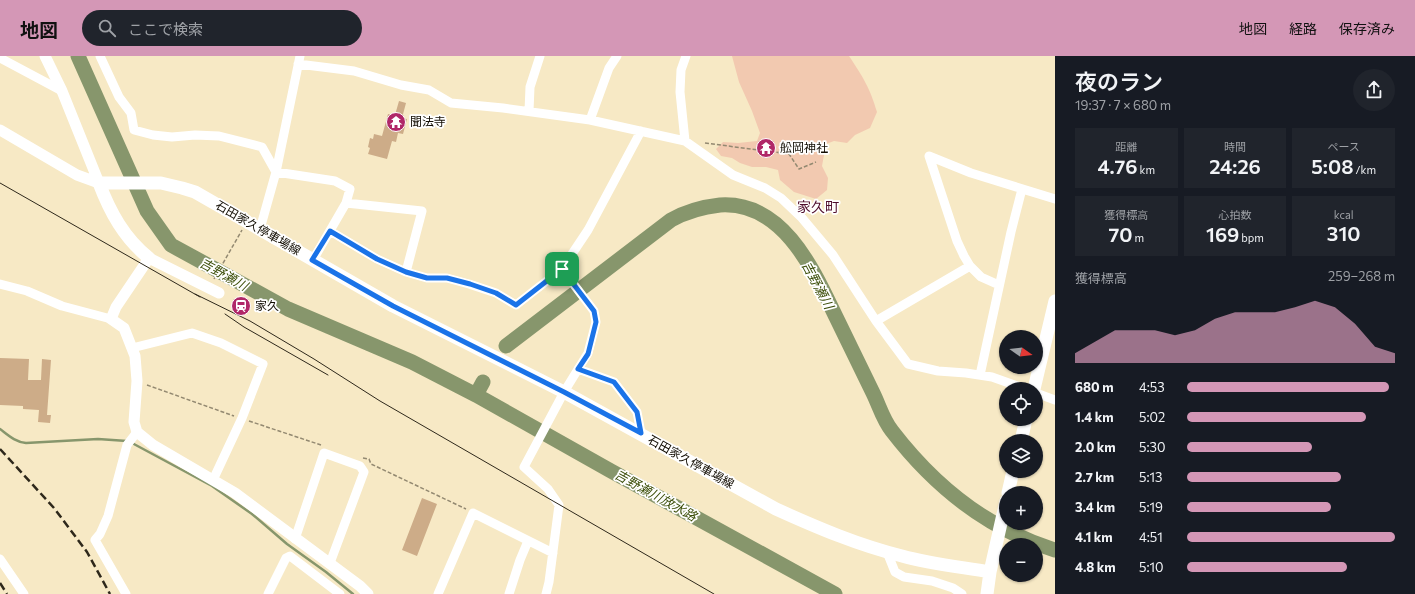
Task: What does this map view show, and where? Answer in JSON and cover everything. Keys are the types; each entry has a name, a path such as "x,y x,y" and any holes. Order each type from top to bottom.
{"main road":[{"name":"石田家久停車場線","path":"99,183 170,184 195,192 393,306 564,392 641,433 776,509 807,524 854,542 887,552 925,561 990,572"},
{"path":"99,183 105,201 124,232 140,251 149,258"},
{"path":"1036,382 1055,300"},
{"path":"986,594 999,530"}],"street":[{"path":"45,56 62,91 99,183"},
{"path":"100,56 118,97 131,113 134,130 153,135 172,137 195,135 219,136 262,147 276,172"},
{"path":"530,111 530,87 540,56"},
{"path":"590,120 609,68 617,56"},
{"path":"685,141 680,92 681,70 686,56"},
{"path":"0,58 62,91"},
{"path":"260,229 276,172 299,60 354,71 401,85 429,90 451,103 530,111 590,120 685,141 733,175 765,188 781,198 802,218 833,255 876,320 908,364 938,371 992,377 1006,382"},
{"path":"0,130 76,175 99,183"},
{"path":"330,231 377,259 406,272 427,278 447,278 470,284 496,293 516,305 562,269 588,230 641,131"},
{"path":"999,285 981,277 970,266 957,241 929,156 971,173 1055,198"},
{"path":"276,172 335,181 350,189 346,203 312,260"},
{"path":"980,375 1010,232 1022,189"},
{"path":"346,203 422,211 406,272"},
{"path":"111,319 116,307 149,258 219,293"},
{"path":"876,320 970,266"},
{"path":"546,594 559,505 544,485 524,466 564,392 588,354 596,322 594,311 562,269"},
{"path":"0,284 28,291 62,306 111,319 124,328 135,356 136,381 132,439 108,516 100,534 95,540 126,594"},
{"path":"132,348 192,334 221,343 263,364 242,418 213,480"},
{"path":"578,369 614,382 637,412 641,433"},
{"path":"1043,396 1055,400"},
{"path":"132,439 153,445 235,493 295,539 330,563 368,594"},
{"path":"295,539 324,453 360,466 364,472 330,563"},
{"path":"438,594 473,513 553,553"},
{"path":"509,594 528,541"},
{"path":"887,552 896,572 904,577 932,581 952,588 962,594"},
{"path":"268,594 286,558 290,556 340,594"},
{"path":"0,559 24,594"}],"path":[{"path":"685,141 789,154 799,168 816,162"},
{"path":"211,283 240,233"},
{"path":"136,381 157,390 325,446"},
{"path":"363,457 369,459 371,464 473,513"}],"shaded area":[{"path":"732,56 849,56 862,77 872,96 877,112 870,128 855,135 847,143 834,141 826,144 822,166 828,178 827,190 816,199 794,192 780,180 778,170 766,167 752,167 740,163 732,158 721,156 716,149 723,142 738,143 757,141 760,133 739,82"}],"building":[{"path":"399,101 406,103 402,118 407,119 403,134 398,133 396,142 392,141 387,159 368,154 370,148 368,147 370,138 373,139 374,134 382,136 388,114 395,115"},
{"path":"0,358 29,359 28,380 41,380 42,359 51,360 47,415 51,415 50,423 38,422 39,410 23,409 23,406 0,405"},
{"path":"422,498 437,504 417,556 402,550"}],"waterway":[{"name":"吉野瀬川","path":"78,56 147,211 171,245 288,309 412,362 476,395 483,382"},
{"name":"吉野瀬川","path":"506,346 671,220 695,210 720,205 742,207 761,214 778,226 806,259 827,298 886,422 909,451 926,470 964,504 1007,530 1030,541 1055,550"},
{"name":"吉野瀬川放水路","path":"476,395 835,594"},
{"path":"0,429 15,440 26,443 98,439 127,441"},
{"path":"132,443 212,486 252,514 287,544 326,572 353,594"}],"tram line":[{"path":"0,183 200,297"},
{"path":"195,294 250,321 380,401 714,594"},
{"path":"225,314 244,327 328,375"}],"railway":[{"path":"0,449 54,508 87,552 110,594"},
{"path":"0,583 7,594"}],"place":[{"name":"聞法寺","path":"396,122"},
{"name":"舩岡神社","path":"766,148"},
{"name":"家久","path":"241,306"}],"district":[{"name":"家久町","path":"818,207"}],"route":[{"path":"330,231 377,259 406,272 427,278 447,278 470,284 496,293 516,305 562,269 594,311 596,322 588,354 578,369 614,382 637,412 641,433 469,343 393,306 312,260 330,231"}]}
